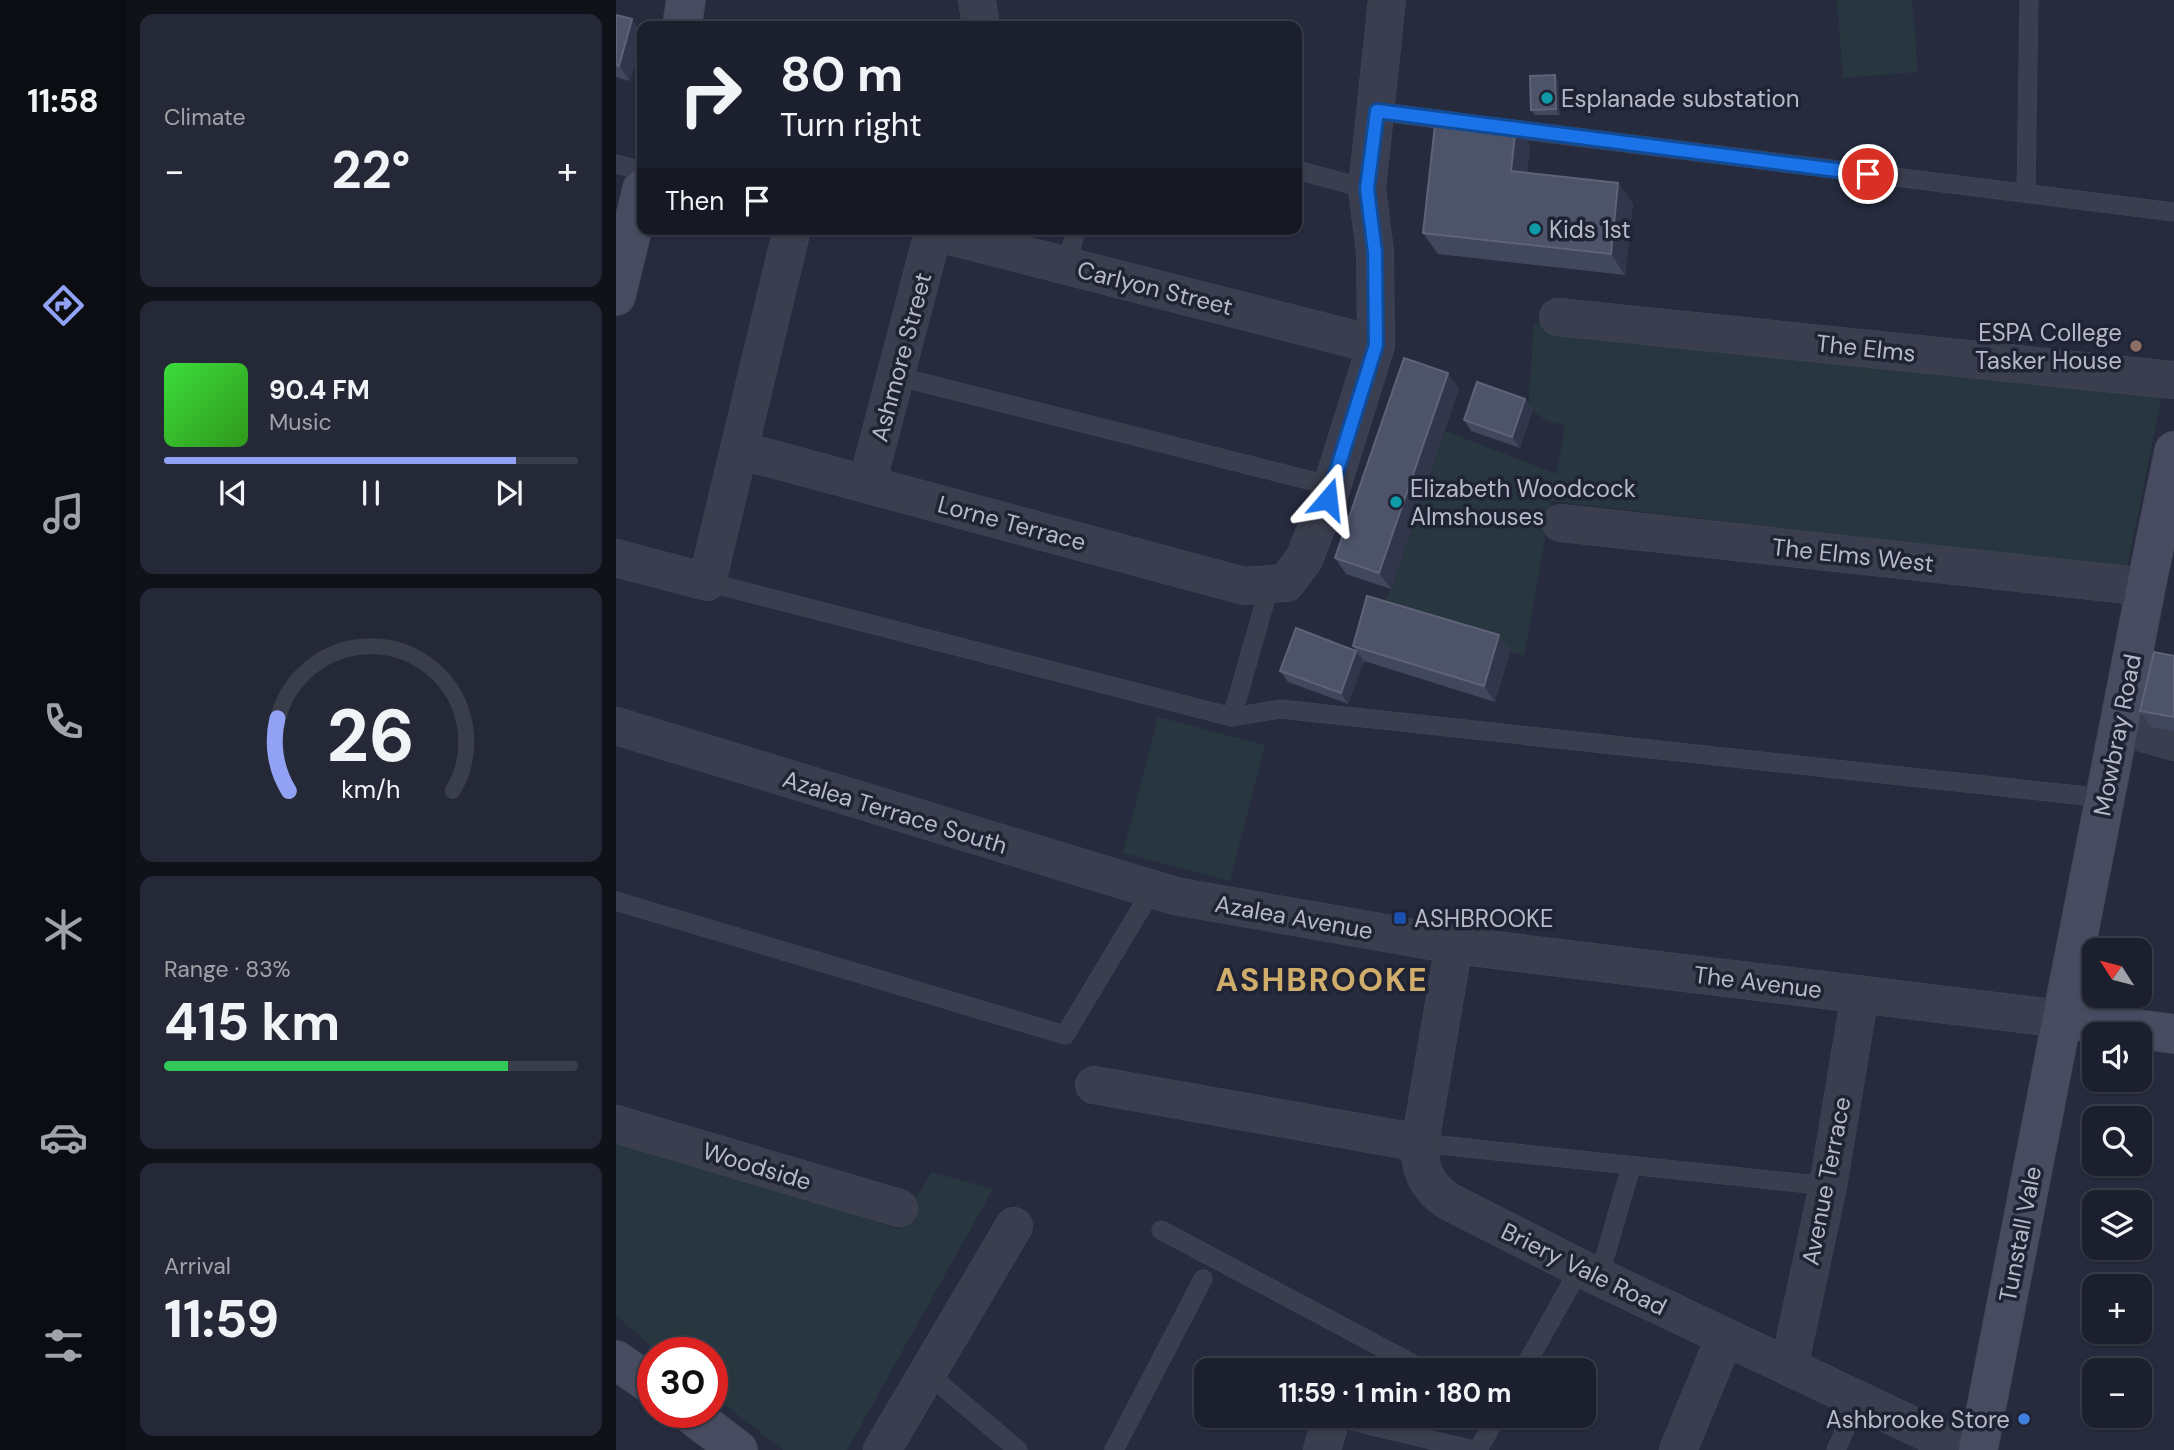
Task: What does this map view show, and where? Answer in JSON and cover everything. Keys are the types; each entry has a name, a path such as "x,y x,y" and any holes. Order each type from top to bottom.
{"street":[{"path":"683,21 686,0"},
{"path":"977,0 980,21"},
{"path":"1278,584 1304,559 1332,486 1376,345 1375,252 1367,189 1387,0"},
{"path":"616,296 637,210"},
{"path":"616,558 708,582 791,235"},
{"name":"Ashmore Street","path":"867,484 933,235"},
{"name":"Carlyon Street","path":"950,235 1376,345"},
{"name":"The Elms","path":"1558,317 2174,380"},
{"name":"Lorne Terrace","path":"739,450 1244,586 1278,584"},
{"name":"Mowbray Road","path":"2062,1019 2174,451"},
{"name":"The Elms West","path":"1561,523 2146,587"},
{"name":"Azalea Terrace South","path":"616,726 1163,893"},
{"path":"2119,726 2174,742"},
{"name":"Azalea Avenue","path":"1163,893 1454,946"},
{"name":"The Avenue","path":"1454,946 2062,1019"},
{"name":"Briery Vale Road","path":"1454,946 1420,1143 1421,1168 1426,1181 1436,1192 1448,1201 1589,1273 1964,1450"},
{"name":"Avenue Terrace","path":"1789,1367 1828,1186 1860,994"},
{"path":"2062,1019 2174,1034"},
{"name":"Tunstall Vale","path":"1978,1450 2062,1019"},
{"path":"1094,1085 1420,1143"},
{"name":"Woodside","path":"616,1124 899,1208"},
{"path":"882,1450 1014,1226"},
{"path":"1678,1450 1726,1337"},
{"path":"616,1360 637,1374"},
{"path":"709,1428 737,1450"},
{"path":"1322,1450 1328,1428"}],"lane":[{"path":"2026,193 2029,0"},
{"path":"1377,111 2174,212"},
{"path":"616,163 637,169"},
{"path":"1302,171 1367,189"},
{"path":"1067,265 1074,235"},
{"path":"896,376 1332,486"},
{"path":"708,582 1232,717 1280,709 2105,799"},
{"path":"1232,717 1278,584"},
{"path":"616,901 1065,1035 1163,893"},
{"path":"1420,1143 1828,1186"},
{"path":"1531,1358 1589,1273 1631,1167"},
{"path":"1161,1230 1401,1358"},
{"path":"1114,1450 1203,1279"},
{"path":"928,1374 1018,1450"},
{"path":"1836,1450 1858,1400"},
{"path":"1382,1428 1475,1450 1489,1428"}],"shaded area":[{"path":"1837,0 1912,0 1918,72 1843,78"},
{"path":"1534,323 1646,339 2162,395 2127,568 1552,501 1524,656 1378,611 1391,589 1445,431 1557,474 1565,424 1550,423 1528,408"},
{"path":"1158,717 1265,745 1230,881 1123,853"},
{"path":"616,1139 899,1229 931,1172 993,1189 847,1450 783,1450 728,1407 728,1337 640,1337 616,1315"}],"building":[{"path":"616,15 632,19 619,66 616,65"},
{"name":"Esplanade substation","path":"1555,75 1556,109 1531,110 1530,76"},
{"name":"Kids 1st","path":"1436,116 1516,125 1511,171 1618,183 1611,254 1423,233"},
{"name":"Elizabeth Woodcock Almshouses","path":"1404,358 1448,373 1379,573 1335,558"},
{"name":"Elizabeth Woodcock Almshouses","path":"1477,382 1525,399 1512,437 1464,420"},
{"path":"1367,596 1499,635 1484,686 1353,646"},
{"path":"1296,628 1356,651 1341,693 1280,671"},
{"path":"2154,652 2174,656 2174,717 2140,711"}],"place":[{"name":"Esplanade substation","path":"1547,98"},
{"name":"Kids 1st","path":"1535,229"},
{"name":"ESPA College Tasker House","path":"2136,346"},
{"name":"Elizabeth Woodcock Almshouses","path":"1396,502"},
{"name":"ASHBROOKE","path":"1400,918"},
{"name":"Ashbrooke Store","path":"2024,1419"}],"district":[{"name":"ASHBROOKE","path":"1322,980"}],"route":[{"path":"1328,499 1376,345 1375,252 1367,189 1377,111 1868,174"}]}
